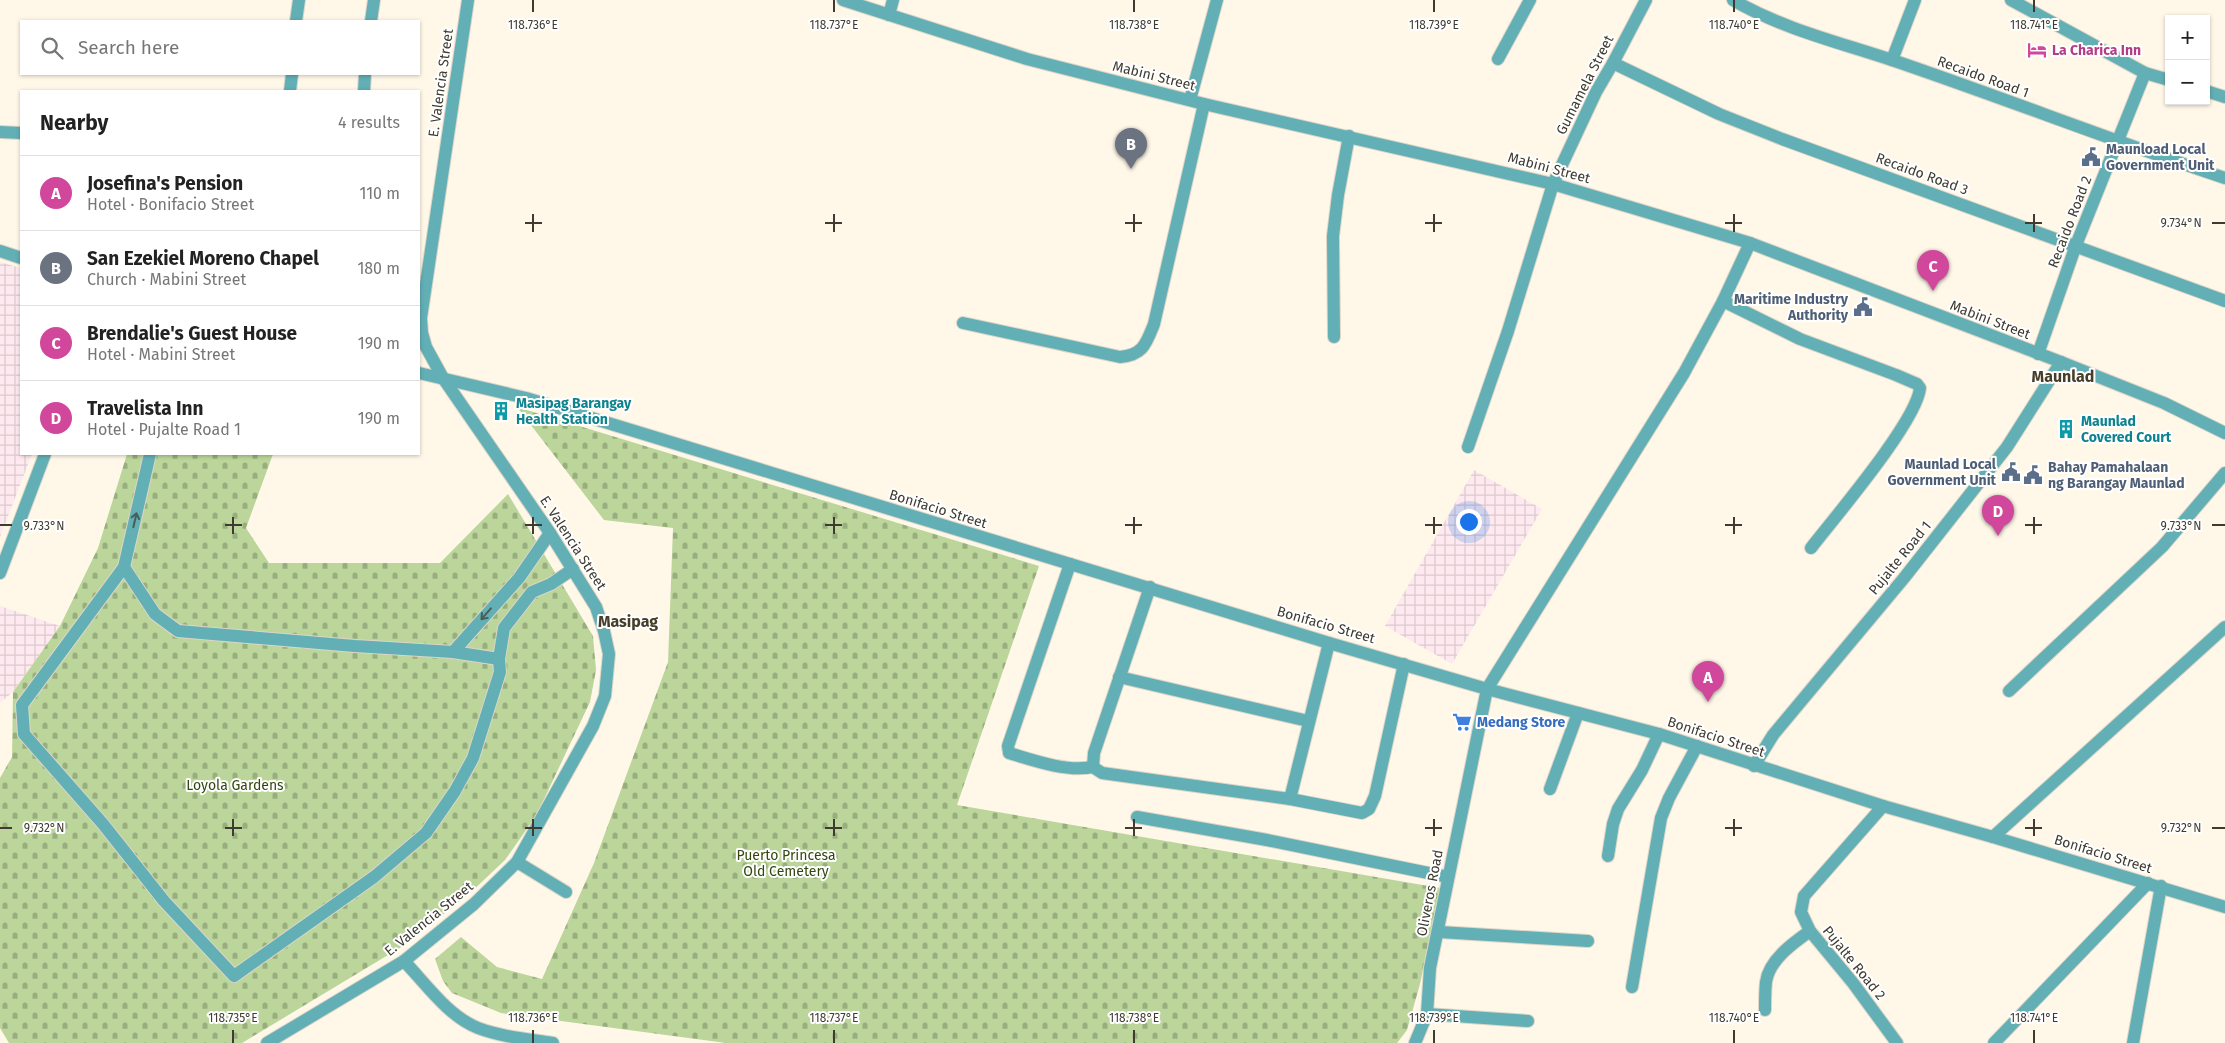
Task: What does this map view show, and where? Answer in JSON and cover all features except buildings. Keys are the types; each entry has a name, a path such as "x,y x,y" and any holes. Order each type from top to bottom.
{"street":[{"path":"296,20 298,0"},
{"path":"371,20 374,0"},
{"name":"E. Valencia Street","path":"267,1043 404,961 474,904 517,862 594,726 606,696 609,654 596,607 573,568 444,378 426,346 422,333 421,318 468,0"},
{"name":"Mabini Street","path":"843,0 1027,59 1204,104 1553,184 1750,243 2164,403 2225,433"},
{"path":"889,15 893,0"},
{"path":"1190,100 1217,0"},
{"path":"1498,59 1530,0"},
{"name":"Gumamela Street","path":"1468,447 1508,330 1553,184 1596,92 1646,0"},
{"name":"Recaido Road 1","path":"1733,0 1766,18 1892,60 2116,142 2225,178"},
{"path":"1892,60 1915,0"},
{"path":"2018,2 2145,73 2165,79"},
{"name":"Recaido Road 3","path":"1613,62 1719,114 1782,139 2225,301"},
{"name":"Recaido Road 2","path":"2038,354 2076,245 2145,73"},
{"path":"290,90 292,75"},
{"path":"364,90 365,75"},
{"path":"2210,93 2225,97"},
{"path":"962,323 1120,357 1133,356 1143,348 1154,324 1204,104"},
{"path":"0,132 20,133"},
{"path":"1334,338 1333,236 1338,195 1349,136"},
{"path":"1487,689 1684,373 1723,302 1750,243"},
{"path":"0,251 20,258"},
{"path":"1723,302 1800,339 1896,375 1917,384 1920,388 1916,405 1881,459 1811,548"},
{"name":"Pujalte Road 1","path":"1754,766 1773,735 1904,578 2007,447 2061,362"},
{"name":"Bonifacio Street","path":"420,373 526,398 1329,643 1487,689 1659,734 1883,806 2225,906"},
{"path":"0,573 45,455"},
{"path":"150,455 124,567 22,705 24,734 103,824 164,901 234,976 374,877 426,834 455,792 472,758 500,672 499,659 504,628 532,592 551,584 573,568"},
{"path":"2009,691 2162,547 2225,473"},
{"path":"453,652 519,578 550,534"},
{"path":"1070,564 1008,746 1009,753 1025,758 1079,770 1093,767"},
{"path":"124,567 155,614 178,630 355,646 453,652 499,659"},
{"path":"519,578 524,586 532,592"},
{"path":"1093,767 1094,753 1150,587"},
{"path":"1994,837 2225,627"},
{"path":"1290,799 1329,643"},
{"path":"1093,767 1097,771 1108,774 1290,799 1362,813 1369,809 1375,796 1404,664"},
{"path":"1120,676 1308,721"},
{"name":"Oliveros Road","path":"1415,1043 1427,1014 1430,968 1439,932 1448,877 1487,689"},
{"path":"1550,789 1578,713"},
{"path":"1608,856 1613,824 1618,809 1642,770 1659,734"},
{"path":"1632,987 1661,818 1668,798 1697,746"},
{"name":"Pujalte Road 2","path":"1883,806 1804,896 1801,912 1810,932 1853,983 1897,1043"},
{"path":"1138,817 1267,840 1448,877"},
{"path":"517,862 566,892"},
{"path":"1994,1043 2148,883"},
{"path":"2133,1043 2161,886"},
{"path":"1439,932 1588,942"},
{"path":"1764,1010 1766,981 1771,967 1794,942 1810,932"},
{"path":"404,961 450,1010 476,1027 497,1034 553,1043"},
{"path":"1427,1014 1528,1021"}],"shaded area":[{"path":"0,262 20,268 20,455 32,455 0,537"},
{"path":"1474,470 1542,509 1452,664 1385,626"},
{"path":"0,606 60,626 13,692 0,703"}],"green space":[{"name":"Puerto Princesa Old Cemetery","path":"517,407 1039,566 957,805 1440,888 1420,984 1407,1030 1397,1043 726,1043 501,1013 452,993 443,981 435,959 461,937 497,967 542,979 594,863 668,662 673,528 604,520"},
{"name":"Loyola Gardens","path":"127,455 273,455 246,528 269,563 440,563 508,494 593,636 596,670 590,702 536,816 505,860 469,894 403,946 242,1043 9,1043 0,1028 0,778 12,757 13,692 60,626 98,548"}],"place":[{"name":"La Charica Inn","path":"2037,50"},
{"name":"Maunload Local Government Unit","path":"2091,157"},
{"name":"San Ezekiel Moreno Chapel","path":"1131,169"},
{"name":"Brendalie's Guest House","path":"1933,291"},
{"name":"Maritime Industry Authority","path":"1863,307"},
{"name":"Masipag Barangay Health Station","path":"501,411"},
{"name":"Maunlad Covered Court","path":"2066,429"},
{"name":"Maunlad Local Government Unit","path":"2011,472"},
{"name":"Bahay Pamahalaan ng Barangay Maunlad","path":"2033,475"},
{"name":"Travelista Inn","path":"1998,536"},
{"name":"Josefina's Pension","path":"1708,702"},
{"name":"Medang Store","path":"1462,722"}],"district":[{"name":"Maunlad","path":"2063,376"},
{"name":"Masipag","path":"628,621"}]}
